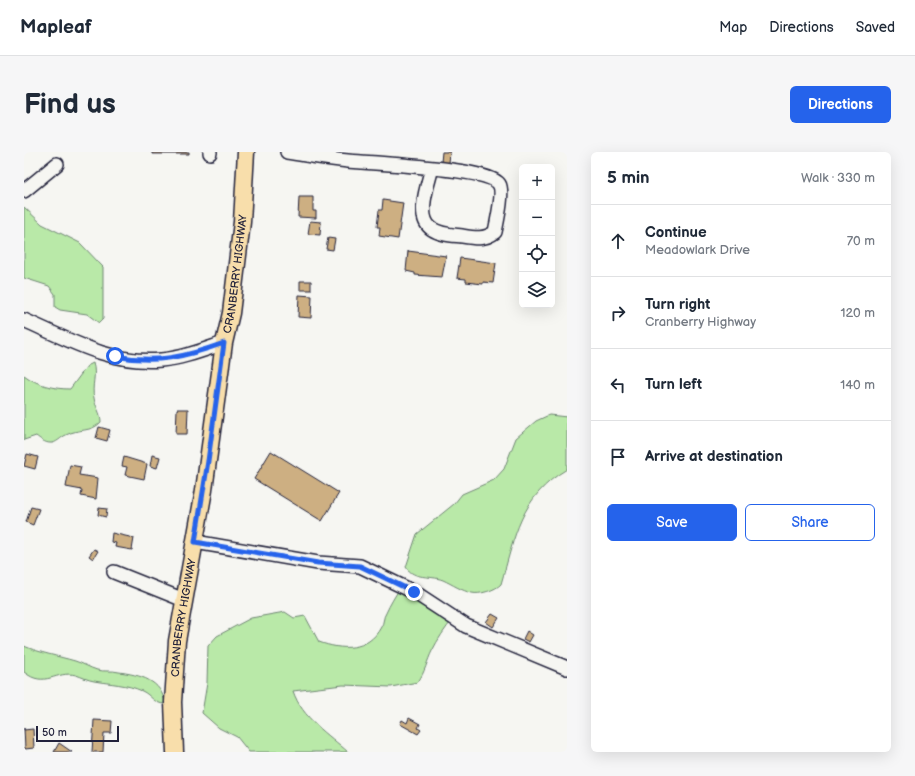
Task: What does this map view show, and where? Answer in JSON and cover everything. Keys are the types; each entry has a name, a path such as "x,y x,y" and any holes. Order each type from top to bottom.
{"main road":[{"name":"CRANBERRY HIGHWAY","path":"175,752 174,682 177,642 208,461 224,343 231,313 250,153"}],"street":[{"path":"287,152 348,161 382,164 393,157 432,168 490,177 499,183 501,190 495,232 489,236 477,238 441,233 432,229 426,221 423,206 432,168"},
{"path":"24,191 57,164"},
{"path":"24,320 99,352 132,359 151,361 173,358 224,343"},
{"path":"195,542 318,563 360,566 414,592 466,626 567,668"},
{"path":"114,572 184,600"}],"green space":[{"path":"24,207 42,224 80,243 103,267 103,319 99,323 87,314 60,310 55,307 55,294 49,286 24,278"},
{"path":"93,363 93,394 101,422 93,428 71,433 52,443 44,442 36,436 24,440 24,375 46,386 70,389 87,366"},
{"path":"549,415 567,417 567,469 551,480 529,505 516,534 501,584 483,593 475,593 465,591 443,580 418,576 409,571 406,567 417,534 454,504 462,494 494,480 504,469 516,438 536,421"},
{"path":"400,588 453,619 434,647 418,682 391,687 343,685 293,691 297,701 316,725 348,752 249,752 237,737 219,728 202,713 207,683 208,646 217,636 251,618 285,612 294,618 305,616 319,642 336,647 353,647 361,645 376,635"},
{"path":"24,646 43,653 75,661 97,670 116,671 142,677 155,684 160,689 165,704 158,703 145,693 136,689 92,681 76,675 69,674 44,679 31,677 24,672"}],"building":[{"path":"152,152 189,152 189,154 152,154"},
{"path":"442,152 450,152 449,163 441,162"},
{"path":"299,197 313,197 313,211 316,211 316,218 298,217"},
{"path":"383,200 403,203 398,239 379,236 380,227 377,227 379,210 382,210"},
{"path":"310,221 321,222 320,235 308,234"},
{"path":"328,238 335,239 333,250 326,249"},
{"path":"408,251 446,256 442,277 415,275 415,273 406,271"},
{"path":"460,258 496,263 493,283 483,282 483,284 466,282 466,279 457,278"},
{"path":"300,281 311,281 311,290 300,290"},
{"path":"299,295 312,296 311,318 298,317"},
{"path":"177,409 188,409 187,434 176,434"},
{"path":"99,427 110,430 107,441 96,438"},
{"path":"271,451 339,493 322,521 254,479"},
{"path":"27,454 38,457 35,469 24,466"},
{"path":"152,455 160,457 157,468 150,466"},
{"path":"124,457 147,464 144,479 125,475 127,467 122,466"},
{"path":"70,465 81,467 79,475 98,478 96,499 81,496 82,490 66,487"},
{"path":"31,507 39,509 33,525 26,522"},
{"path":"99,508 107,509 106,517 98,515"},
{"path":"112,533 134,538 132,550 115,547 116,543 111,542"},
{"path":"94,549 98,551 93,559 89,556"},
{"path":"492,614 499,618 493,627 486,622"},
{"path":"527,631 533,635 529,642 523,639"},
{"path":"409,718 420,724 418,728 421,730 418,734 400,724 402,720 407,723"},
{"path":"94,720 112,721 111,733 104,733 103,752 92,752"},
{"path":"33,729 34,748 25,749 24,730"},
{"path":"59,743 72,752 54,752"}],"route":[{"path":"115,356 151,361 162,360 185,356 224,343 204,490 195,542 318,563 360,566 414,592"}]}
